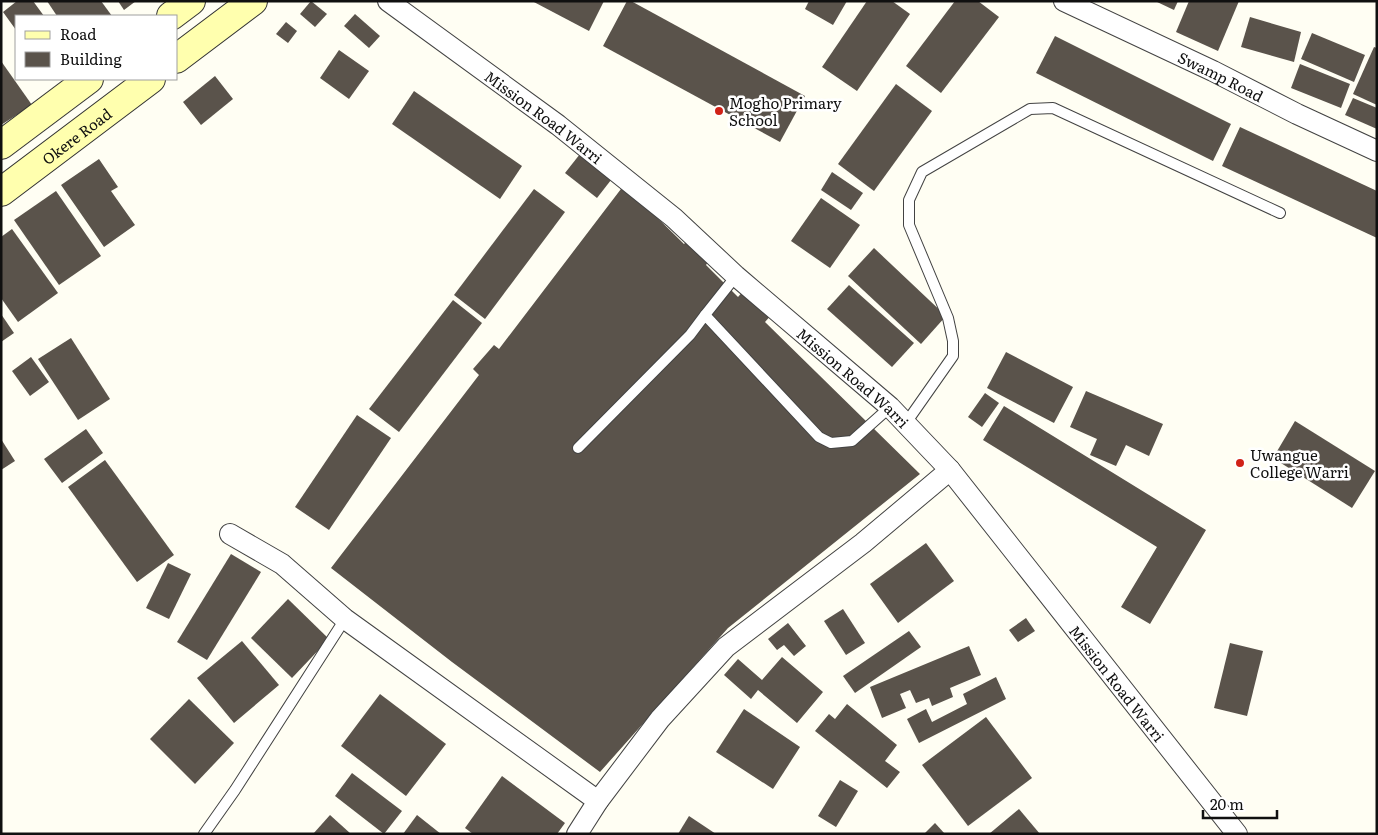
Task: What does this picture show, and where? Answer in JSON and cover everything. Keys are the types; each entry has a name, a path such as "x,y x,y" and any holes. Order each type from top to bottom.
{"main road":[{"path":"172,15 191,1"},
{"path":"178,58 253,1"},
{"path":"1,145 88,80"},
{"name":"Okere Road","path":"1,192 150,80"}],"street":[{"name":"Mission Road Warri","path":"388,1 558,125 674,218 736,276 890,407 950,470 1237,834"},
{"name":"Swamp Road","path":"1064,1 1377,151"},
{"path":"577,834 598,801 660,719 726,647 863,543 950,470"},
{"path":"230,534 282,564 345,619 598,801"}],"lane":[{"path":"906,423 953,356 953,341 948,318 909,225 909,200 922,172 1030,110 1053,108 1280,213"},
{"path":"578,448 690,335 736,276"},
{"path":"704,315 819,437 831,443 852,441 890,407"},
{"path":"204,834 235,790 345,619"}],"building":[{"path":"17,1 33,1 43,15 15,15 15,29 3,12"},
{"path":"47,1 101,1 111,15 56,15"},
{"path":"118,1 136,1 124,10"},
{"path":"311,1 327,14 315,27 300,14"},
{"path":"532,1 604,1 589,31"},
{"path":"627,1 631,1 805,96 780,142 603,46"},
{"path":"809,1 847,1 833,25 805,9"},
{"path":"867,1 892,1 910,14 857,91 822,67"},
{"path":"955,1 978,1 999,17 941,93 906,66"},
{"path":"1155,1 1178,1 1174,10"},
{"path":"1189,1 1239,1 1218,51 1176,32"},
{"path":"355,14 380,36 369,48 344,26"},
{"path":"1250,17 1301,32 1294,62 1241,47"},
{"path":"286,22 297,31 288,43 276,34"},
{"path":"1312,33 1365,55 1354,82 1301,59"},
{"path":"1055,36 1231,124 1213,161 1036,73"},
{"path":"1374,47 1377,48 1377,105 1353,94"},
{"path":"339,50 369,71 349,99 320,78"},
{"path":"1,61 32,105 1,125"},
{"path":"1300,64 1350,84 1341,108 1291,88"},
{"path":"215,76 233,99 201,125 183,102"},
{"path":"896,84 932,111 874,191 838,164"},
{"path":"414,91 522,166 500,199 392,124"},
{"path":"1353,98 1377,108 1377,129 1345,115"},
{"path":"1240,127 1377,191 1377,238 1222,166"},
{"path":"580,154 611,180 597,198 565,173"},
{"path":"99,159 118,187 111,191 135,225 104,247 61,185"},
{"path":"832,172 863,193 851,210 821,190"},
{"path":"624,185 684,244 686,242 710,259 706,265 738,297 745,289 773,313 765,322 920,474 728,628 600,772 452,662 331,568 479,375 473,369 494,345 499,349"},
{"path":"534,189 565,212 485,319 454,295"},
{"path":"56,191 101,256 59,285 14,220"},
{"path":"821,198 860,225 830,268 791,241"},
{"path":"12,229 58,293 18,322 1,298 1,237"},
{"path":"874,248 946,316 921,344 848,276"},
{"path":"849,285 914,343 892,367 827,309"},
{"path":"453,300 482,323 399,432 369,409"},
{"path":"1,314 14,333 1,342"},
{"path":"71,338 110,399 78,420 38,359"},
{"path":"1006,352 1073,387 1054,423 987,388"},
{"path":"31,357 49,382 30,396 12,371"},
{"path":"1086,391 1163,424 1149,456 1126,445 1116,466 1090,455 1097,439 1070,427"},
{"path":"985,393 999,403 982,427 968,417"},
{"path":"1004,406 1206,530 1150,624 1121,607 1157,547 983,440"},
{"path":"357,415 391,438 329,530 295,507"},
{"path":"1295,421 1375,471 1352,508 1273,458"},
{"path":"86,429 103,453 62,483 44,459"},
{"path":"1,439 15,461 1,470"},
{"path":"105,460 174,555 137,582 68,487"},
{"path":"926,543 954,581 898,623 870,584"},
{"path":"231,554 261,572 207,660 177,642"},
{"path":"168,563 191,574 169,619 146,608"},
{"path":"288,599 329,639 292,678 251,638"},
{"path":"843,609 865,643 846,655 824,621"},
{"path":"1026,618 1035,631 1018,642 1009,630"},
{"path":"788,623 806,646 794,656 784,645 777,650 768,639"},
{"path":"909,631 921,647 855,693 843,676"},
{"path":"242,641 279,685 234,723 197,678"},
{"path":"1230,643 1263,651 1247,716 1214,708"},
{"path":"969,646 981,675 950,688 953,697 932,706 929,698 916,703 910,690 900,694 906,708 882,718 870,687"},
{"path":"782,657 823,692 797,723 758,690 751,699 724,675 738,659 762,680"},
{"path":"996,677 1006,699 919,743 907,719 926,709 932,722 967,704 963,694"},
{"path":"380,694 446,744 406,796 341,746"},
{"path":"189,699 234,743 195,784 150,739"},
{"path":"847,704 897,745 885,761 900,772 887,788 815,731 829,714 835,719"},
{"path":"744,709 800,747 773,789 716,752"},
{"path":"986,717 1032,778 968,826 922,765"},
{"path":"352,773 402,811 384,834 335,796"},
{"path":"502,776 565,823 557,834 473,834 465,828"},
{"path":"840,780 858,791 836,827 818,816"},
{"path":"1019,809 1040,834 989,834"},
{"path":"330,815 351,834 313,834"},
{"path":"417,815 441,834 403,834"},
{"path":"689,816 716,834 678,834"},
{"path":"935,823 945,834 924,834"}],"place":[{"name":"Mogho Primary School","path":"719,111"},
{"name":"Uwangue College Warri","path":"1240,463"}]}
